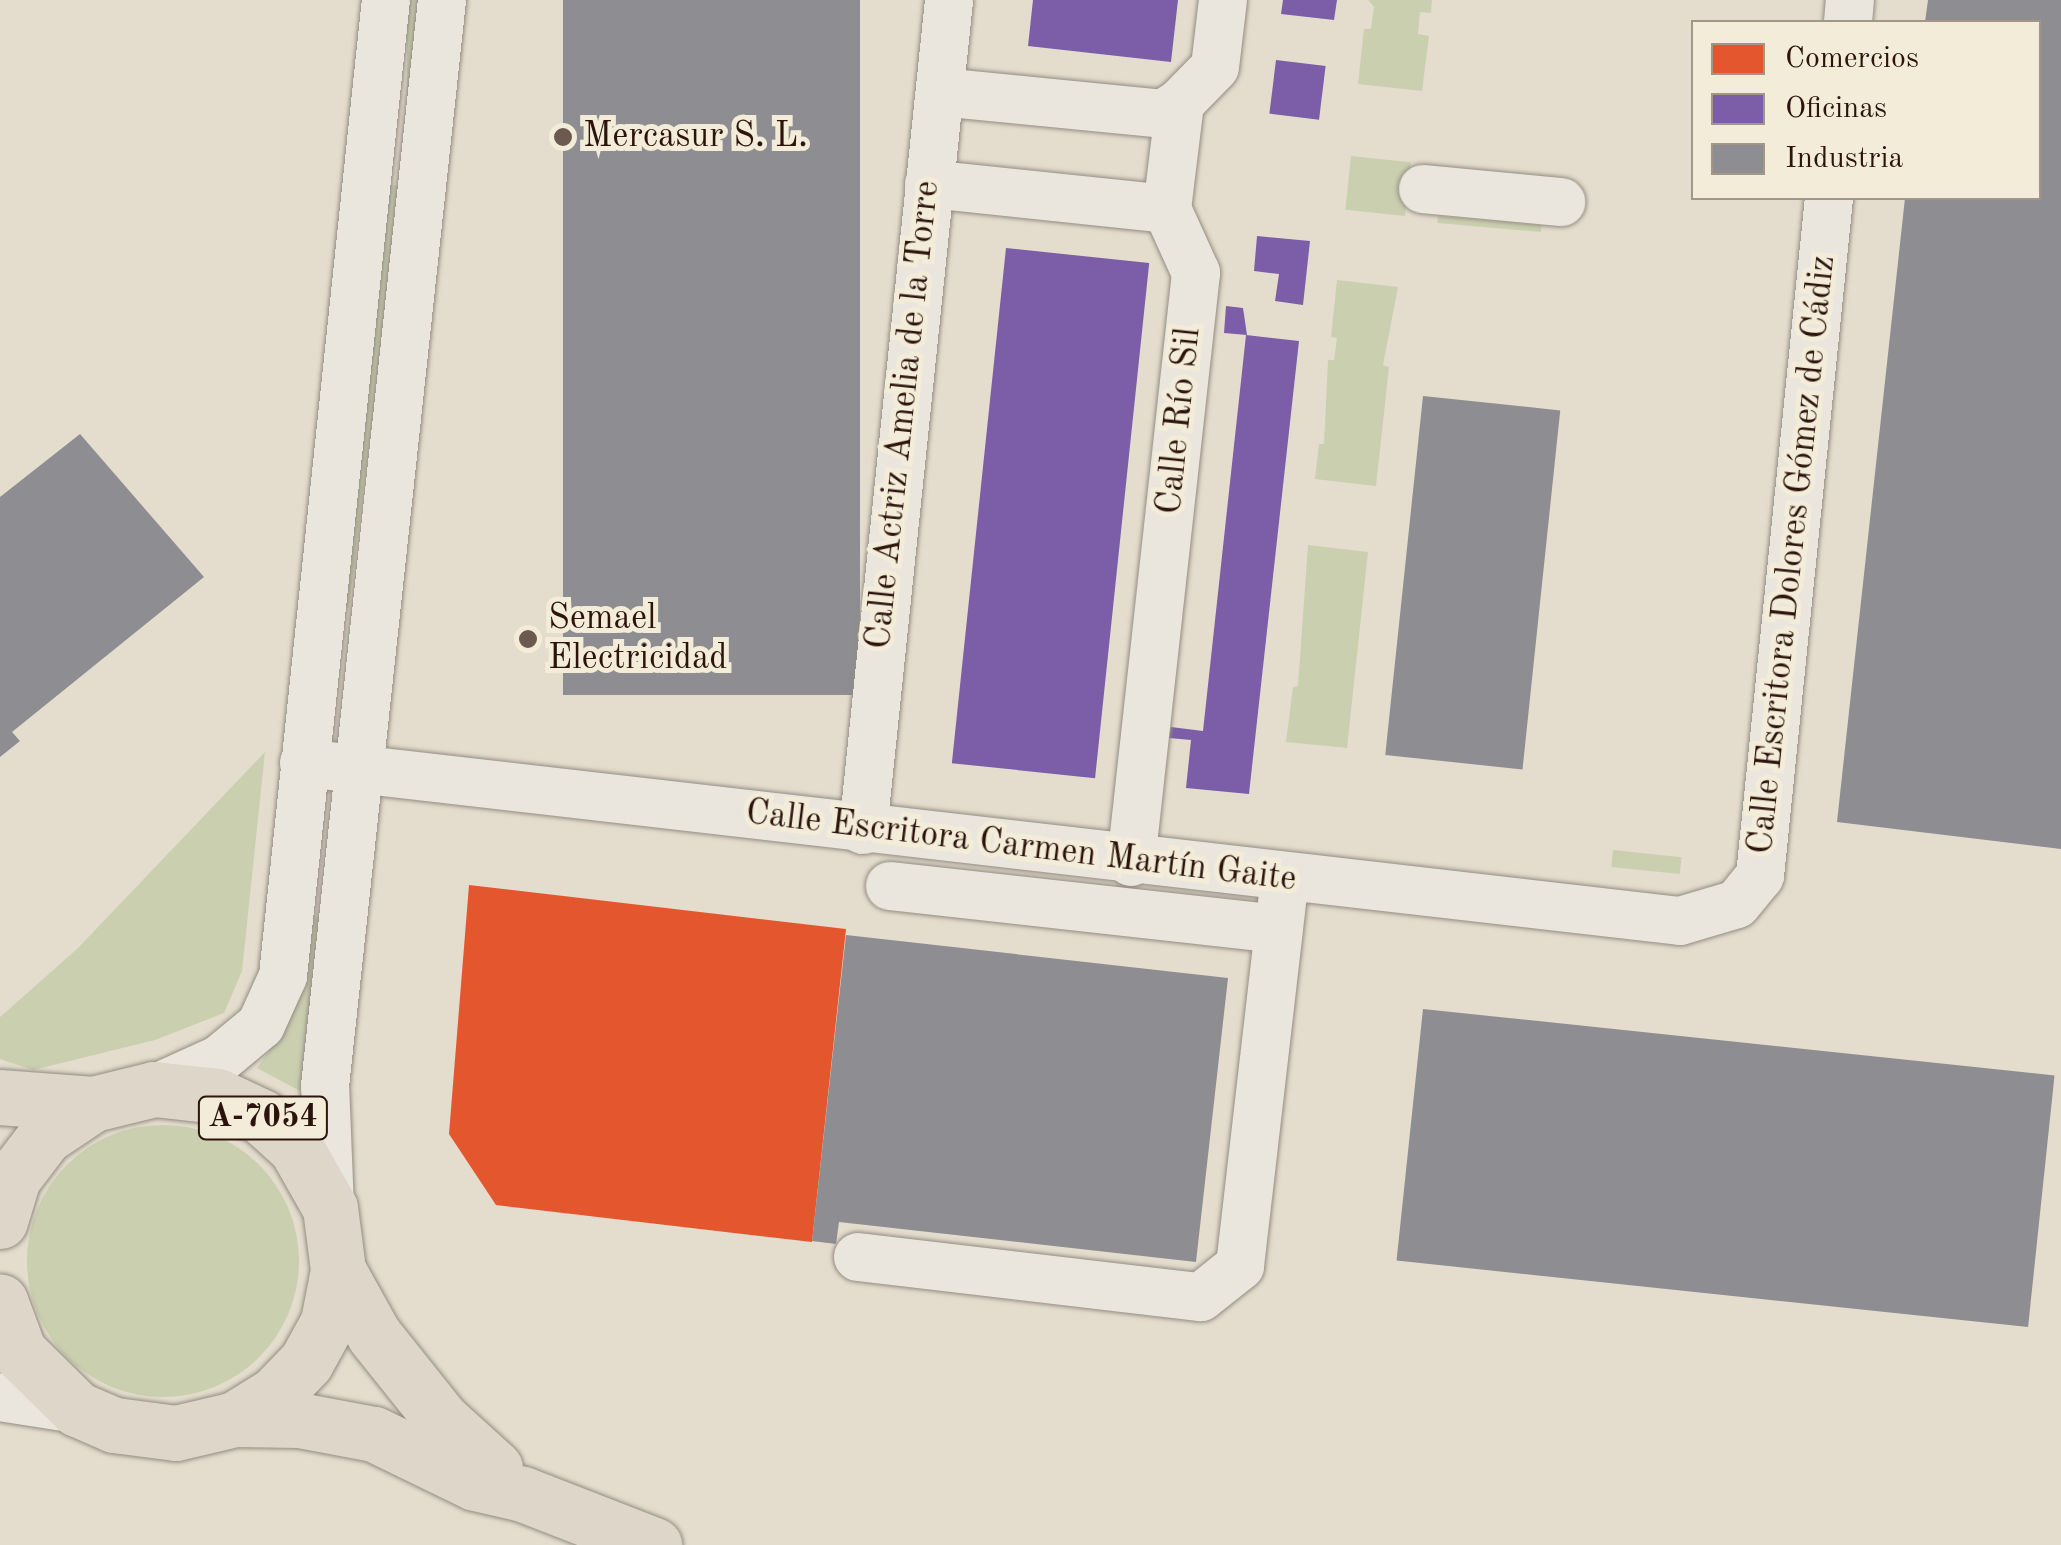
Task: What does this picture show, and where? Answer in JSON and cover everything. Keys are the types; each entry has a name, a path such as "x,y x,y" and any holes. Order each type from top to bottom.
{"main road":[{"name":"A-7054","path":"0,1096 93,1104 154,1089 217,1096 262,1118 296,1148 330,1208 338,1270 328,1322 306,1362 275,1394 235,1419"},
{"name":"A-7054","path":"0,1221 14,1178 46,1136 93,1104"},
{"name":"A-7054","path":"338,1270 374,1336 441,1419 523,1494"},
{"name":"A-7054","path":"0,1300 18,1352 76,1408 114,1426 176,1433 235,1419 300,1420 374,1434 474,1484 523,1494 654,1545"}],"street":[{"path":"154,1089 220,1059 261,1025 283,976 386,0"},
{"path":"330,1208 325,1086 442,0"},
{"name":"Calle Actriz Amelia de la Torre","path":"863,830 950,0"},
{"path":"940,92 1163,114 1216,68 1224,0"},
{"path":"929,184 1168,209 1180,103"},
{"path":"1422,189 1562,202"},
{"name":"Calle Escritora Dolores Gómez de Cádiz","path":"1737,904 1760,876 1783,830 1829,200"},
{"name":"Calle Río Sil","path":"1131,862 1196,272 1168,209"},
{"name":"Calle Escritora Carmen Martín Gaite","path":"304,764 1131,862 1680,921 1737,904"},
{"path":"858,1258 1201,1297 1240,1266 1285,878"},
{"path":"890,886 1279,930"},
{"path":"0,1397 76,1408"}],"green space":[{"path":"407,0 421,0 421,153 407,153"},
{"path":"1368,0 1432,0 1431,13 1420,12 1418,34 1429,36 1422,91 1358,84 1364,29 1371,29 1374,7"},
{"path":"1351,156 1411,162 1405,216 1345,210"},
{"path":"385,184 401,186 349,608 333,606"},
{"path":"1438,216 1542,225 1541,232 1437,223"},
{"path":"1337,280 1398,287 1383,365 1389,367 1376,486 1315,479 1319,444 1324,444 1328,360 1334,360 1337,338 1331,337"},
{"path":"1308,545 1368,552 1347,748 1286,742 1293,687 1298,686"},
{"path":"265,752 242,971 224,1013 155,1040 33,1070 0,1059 0,1017 77,949"},
{"path":"1613,850 1682,857 1680,874 1611,867"},
{"path":"306,916 320,917 300,1091 257,1068 288,1024"},
{"path":"163,1125 215,1135 259,1165 289,1209 299,1261 289,1313 259,1357 215,1387 163,1397 111,1387 67,1357 37,1313 27,1261 37,1209 67,1165 111,1135"}],"building: Comercios":[{"path":"469,885 846,929 812,1242 496,1205 449,1134"}],"building: Oficinas":[{"path":"1033,0 1178,0 1171,62 1028,46"},
{"path":"1283,0 1337,0 1334,20 1281,14"},
{"path":"1276,60 1326,66 1319,120 1269,114"},
{"path":"1257,236 1310,241 1303,305 1275,301 1279,274 1254,271"},
{"path":"1006,248 1149,263 1095,778 952,763"},
{"path":"1226,306 1243,308 1247,335 1224,333"},
{"path":"1246,335 1299,341 1249,794 1186,788 1191,740 1169,738 1171,727 1203,731"}],"building: Industria":[{"path":"563,0 860,0 860,695 563,695"},
{"path":"1928,0 2061,0 2061,849 1837,822 1905,200 2041,200 2041,20 1925,20"},
{"path":"1423,396 1560,410 1523,769 1385,755"},
{"path":"80,434 204,577 12,732 20,741 0,757 0,497"},
{"path":"846,935 1228,978 1196,1262 839,1222 836,1244 812,1241"},
{"path":"1423,1009 2055,1075 2028,1327 1397,1261"}],"place":[{"name":"Mercasur S. L.","path":"563,137"},
{"name":"Semael Electricidad","path":"528,639"}]}
